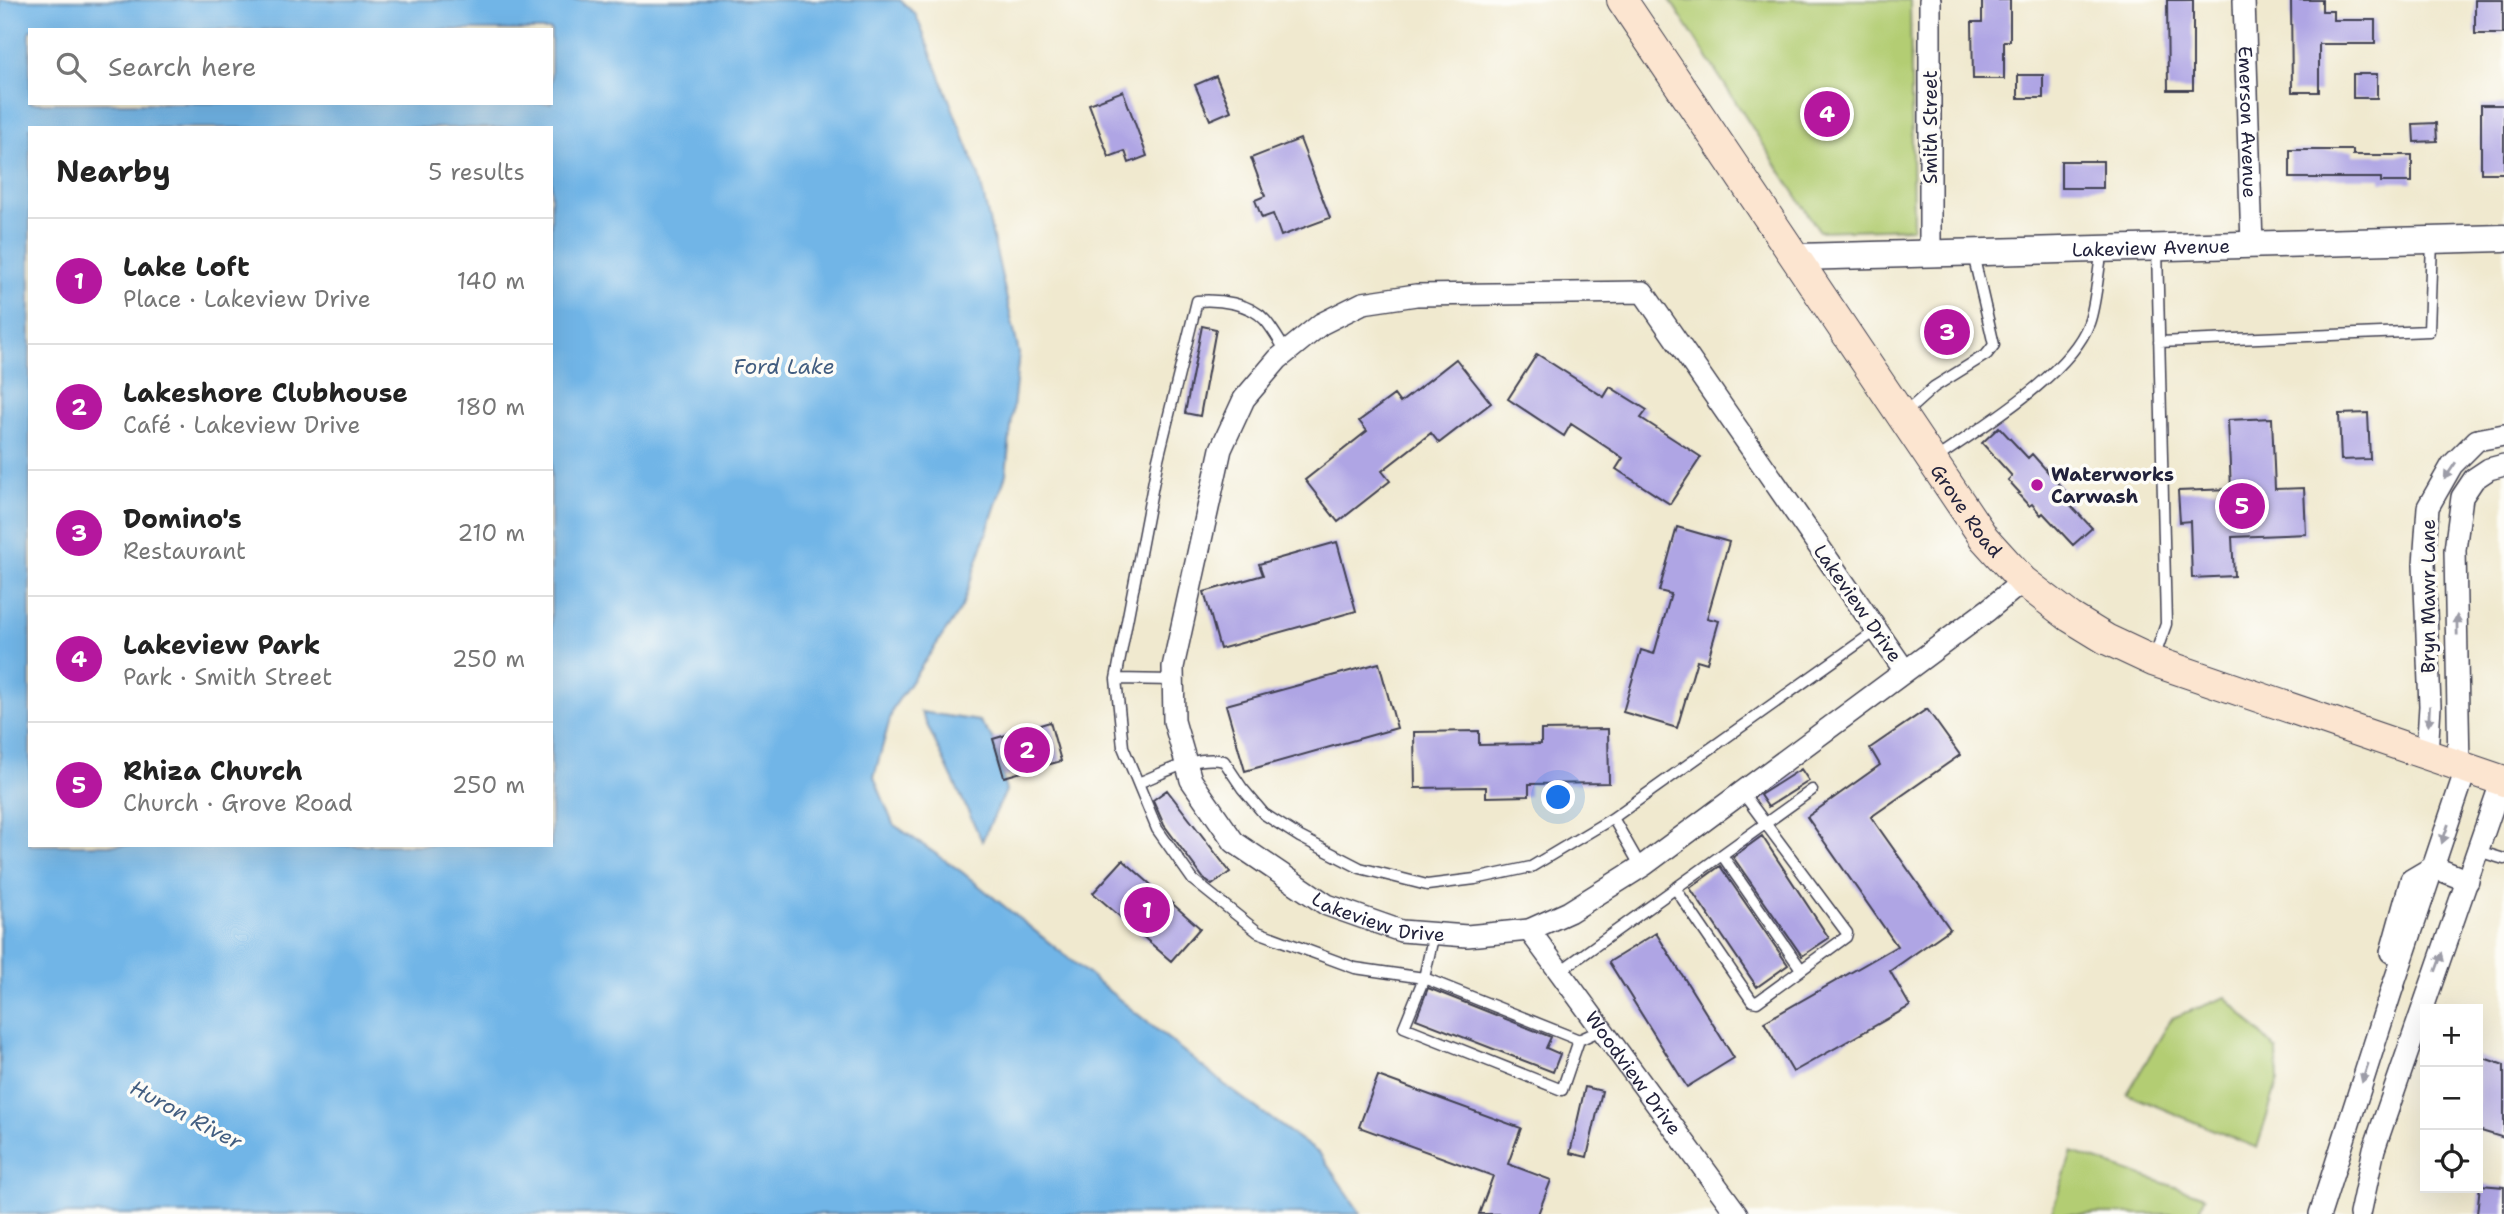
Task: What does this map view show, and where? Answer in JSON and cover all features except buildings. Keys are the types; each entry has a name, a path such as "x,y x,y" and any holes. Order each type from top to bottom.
{"main road":[{"name":"Grove Road","path":"1622,0 1984,538 2023,581 2079,623 2153,661 2503,781"}],"street":[{"name":"Smith Street","path":"1930,0 1930,253"},
{"name":"Emerson Avenue","path":"2244,0 2252,245"},
{"name":"Lakeview Avenue","path":"1797,257 2504,238"},
{"name":"Lakeview Drive","path":"1643,292 1877,631 1905,671 1641,867 1569,912 1529,930 1467,936 1401,931 1327,905 1234,842 1191,780 1174,721 1175,653 1221,449 1244,399 1278,359 1321,324 1363,303 1416,295 1643,292"},
{"name":"Bryn Mawr Lane","path":"2427,754 2430,706 2424,564 2428,507 2452,465 2477,440 2504,435"},
{"name":"Bryn Mawr Lane","path":"2399,949 2433,867 2463,768 2455,550 2462,497 2474,479 2489,469 2504,465"},
{"path":"1905,671 2023,581"},
{"path":"2424,1004 2503,781"},
{"path":"2433,867 2468,881"},
{"name":"Woodview Drive","path":"1529,930 1737,1214"},
{"path":"2319,1213 2391,992 2399,949"},
{"path":"2378,1032 2374,1008 2399,949"},
{"path":"2391,992 2421,1004"},
{"path":"2360,1214 2374,1149 2420,1017"},
{"path":"2343,1141 2374,1149"}],"lane":[{"path":"2159,342 2429,331 2432,240"},
{"path":"2153,661 2166,624 2157,248"},
{"path":"1932,461 2039,385 2071,353 2089,324 2102,250"},
{"path":"1902,416 1934,387 1987,354 1994,345 1973,253"},
{"path":"1287,353 1264,318 1242,306 1213,300 1197,301 1158,459 1116,679 1123,747 1157,829 1193,880 1258,932 1355,968 1424,978 1580,1040"},
{"path":"1138,783 1186,764 1213,758 1224,761 1264,814 1300,838 1360,868 1427,885 1475,880 1531,867 1613,818 1877,631"},
{"path":"1116,679 1173,680"},
{"path":"1559,972 1812,790"},
{"path":"1675,888 1752,1001 1757,1002 1846,937 1847,933 1742,792"},
{"path":"1613,818 1641,867"},
{"path":"2478,851 2504,859"},
{"path":"1722,855 1801,969"},
{"path":"1434,933 1424,978 1404,1027 1562,1090 1580,1040 1601,1030"}],"green space":[{"path":"1670,0 1910,0 1913,228 1819,231"},
{"path":"2226,997 2277,1051 2278,1081 2257,1148 2127,1094 2172,1018"},
{"path":"2072,1152 2205,1197 2199,1214 2051,1214"}],"water":[{"name":"Ford Lake","path":"0,0 900,0 916,15 979,176 1019,353 1006,474 962,607 893,708 874,777 893,824 962,872 1230,1089 1320,1154 1361,1214 0,1214"},
{"path":"921,712 979,721 993,739 1006,791 982,841"}],"place":[{"name":"Lakeview Park","path":"1827,114"},
{"name":"Domino's","path":"1947,332"},
{"name":"Waterworks Carwash","path":"2037,485"},
{"name":"Rhiza Church","path":"2242,506"},
{"name":"Lakeshore Clubhouse","path":"1027,750"},
{"name":"Lake Loft","path":"1147,910"}],"water label":[{"name":"Huron River","path":"186,1115"}]}
